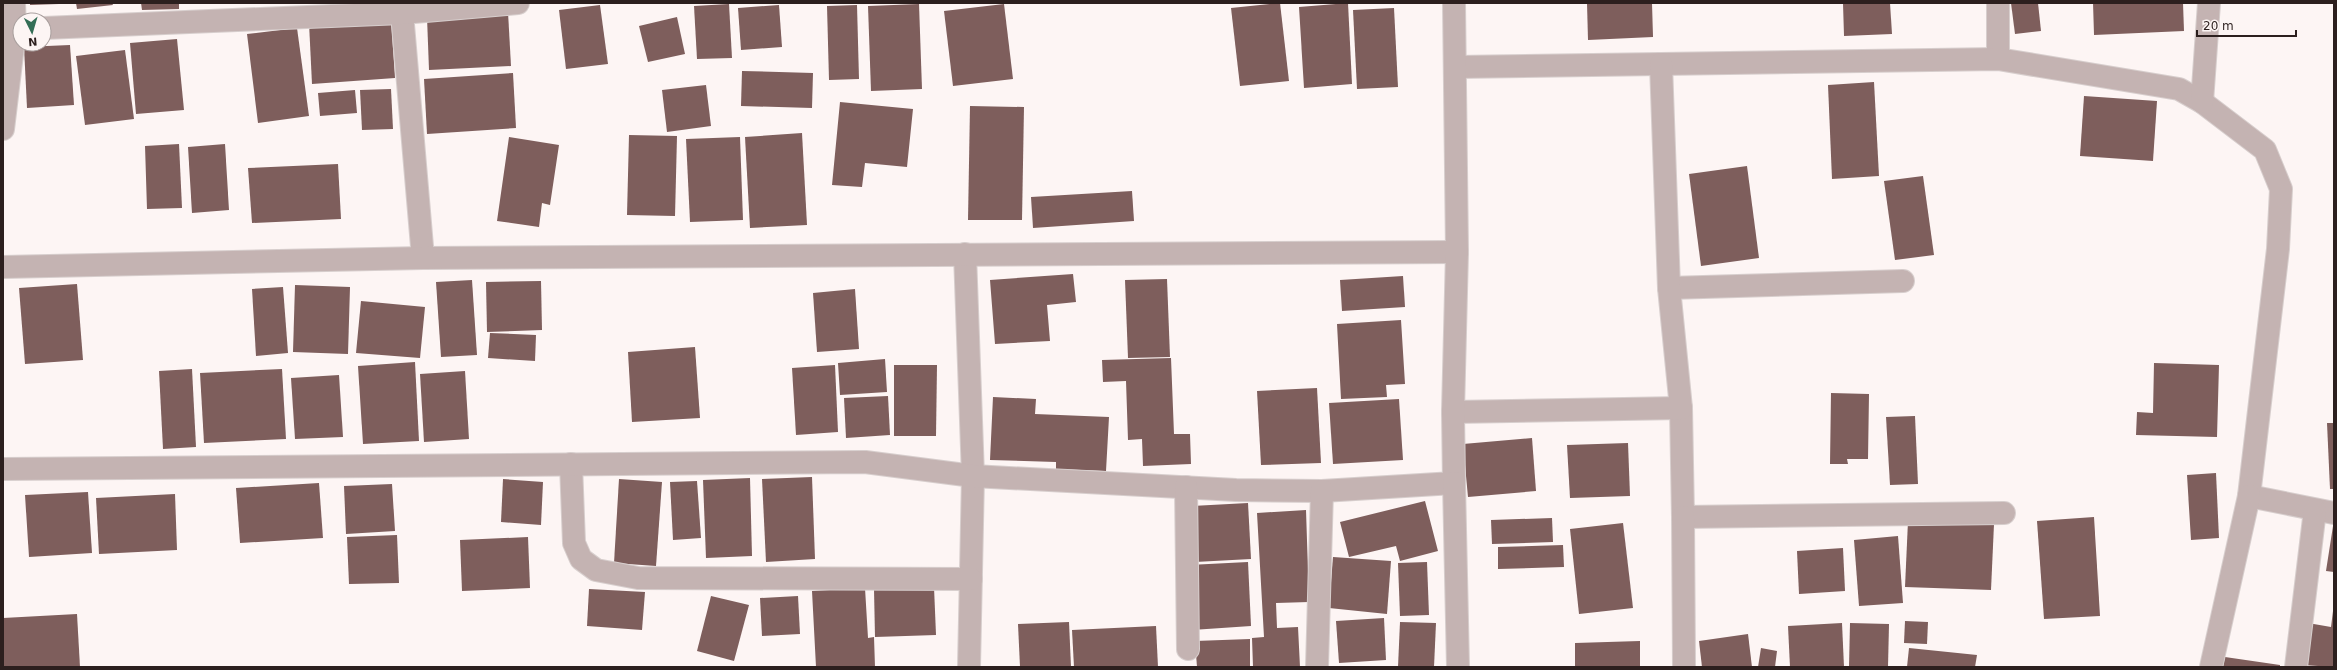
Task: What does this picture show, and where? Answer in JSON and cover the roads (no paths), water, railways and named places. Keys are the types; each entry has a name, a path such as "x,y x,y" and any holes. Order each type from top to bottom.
{"street":[{"path":"52,28 402,13 518,3"},
{"path":"1454,3 1456,67 1457,252 1453,412 1458,667"},
{"path":"1998,3 1998,59"},
{"path":"2202,102 2209,3"},
{"path":"402,13 423,258"},
{"path":"3,129 12,40"},
{"path":"1456,67 1998,59 2179,89 2202,102 2265,150 2281,190 2278,249 2249,496 2211,667"},
{"path":"1661,64 1669,288 1681,408 1684,667"},
{"path":"3,267 423,258 1457,252"},
{"path":"965,254 973,476 969,667"},
{"path":"1669,288 1903,282"},
{"path":"1453,412 1681,408"},
{"path":"3,469 865,462 973,476 1186,487 1322,492 1454,483"},
{"path":"571,464 574,543 581,559 596,570 638,578 971,579"},
{"path":"1186,487 1188,649"},
{"path":"1317,667 1322,492"},
{"path":"2249,496 2324,511 2296,667"},
{"path":"1683,517 2004,513"}]}
